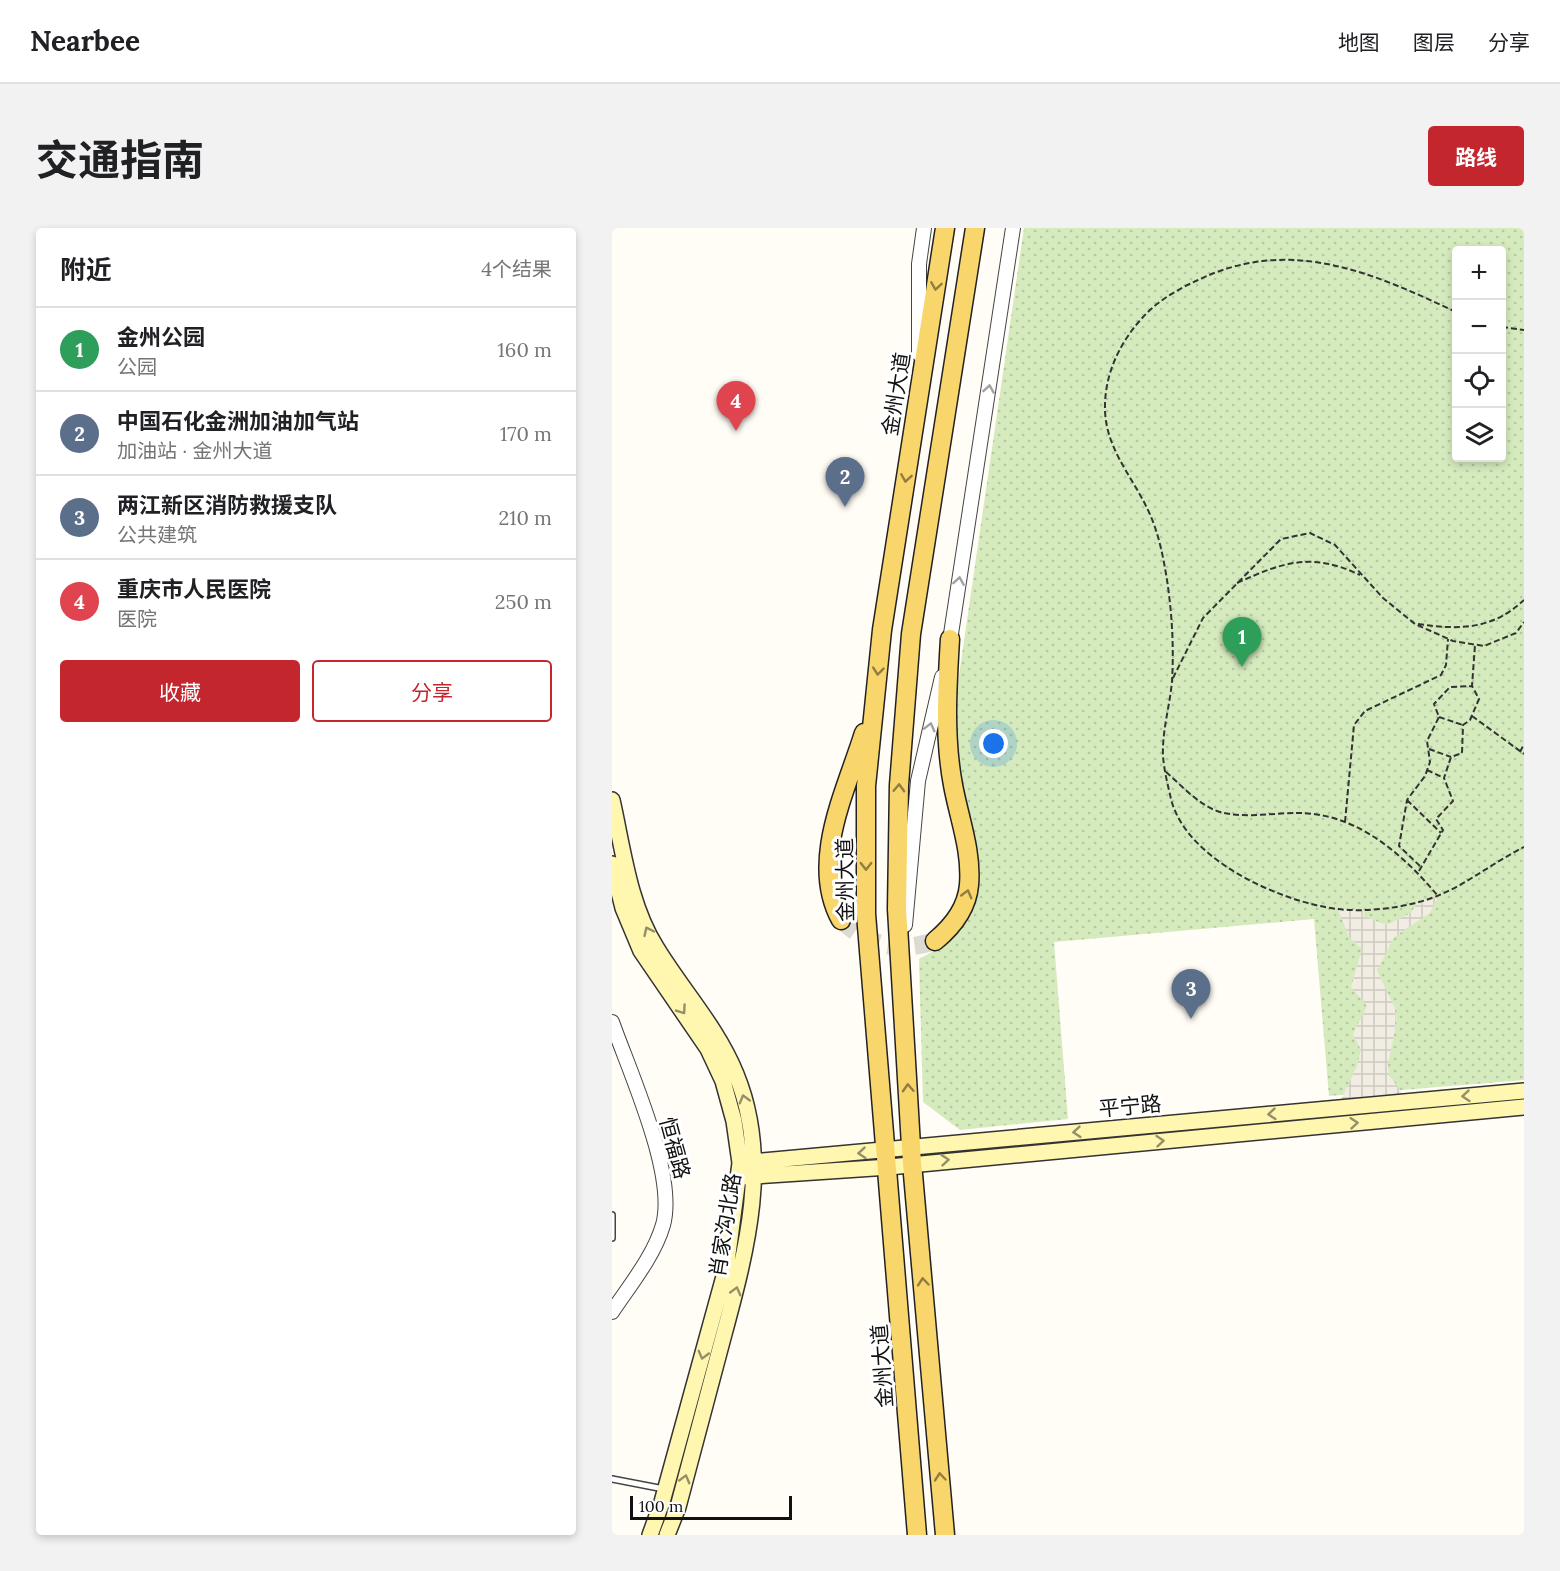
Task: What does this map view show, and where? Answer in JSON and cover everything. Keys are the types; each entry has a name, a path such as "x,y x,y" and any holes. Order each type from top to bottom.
{"main road":[{"name":"金州大道","path":"918,1535 867,914 866,786 882,630 945,228"},
{"path":"945,1535 912,1156 897,909 899,785 910,634 975,228"},
{"path":"934,941 950,928 963,907 969,886 969,861 952,784 948,746 947,694 950,639"},
{"path":"841,920 832,903 827,881 829,856 834,830 875,697"},
{"name":"肖家沟北路","path":"612,800 636,904 655,946 721,1042 737,1076 749,1118 741,1270 678,1507 667,1535"},
{"name":"肖家沟北路","path":"612,864 623,908 641,951 708,1049 723,1081 748,1170 726,1269 666,1490 650,1535"},
{"name":"平宁路","path":"748,1170 888,1159 1524,1091"},
{"name":"平宁路","path":"912,1156 1524,1107"}],"street":[{"path":"919,394 919,264 924,228"},
{"path":"901,972 918,781 950,639 1013,228"},
{"name":"恒福路","path":"612,1022 663,1168 667,1198 663,1225 651,1252 612,1312"}],"lane":[{"path":"612,1215 612,1238"},
{"path":"612,1479 666,1490"}],"path":[{"path":"1452,310 1366,273 1309,261 1276,259 1246,262 1205,277 1159,303 1135,324 1119,349 1108,382 1105,411 1110,439 1119,461 1147,508 1163,549 1171,607 1172,680 1163,754 1172,803 1188,833 1224,865 1262,887 1304,902 1338,909 1389,908 1438,896 1467,882 1524,846"},
{"path":"1506,328 1524,330"},
{"path":"1172,680 1203,618 1281,539 1310,533 1335,545 1383,598 1416,624 1448,639 1484,646 1516,633 1524,622"},
{"path":"1236,584 1266,570 1293,562 1310,561 1340,565 1362,576"},
{"path":"1416,624 1449,629 1473,628 1494,621 1524,600"},
{"path":"1345,822 1354,725 1365,711 1441,675 1446,665 1448,639"},
{"path":"1428,748 1451,757 1462,753 1463,725 1472,716 1479,699 1472,686 1475,645"},
{"path":"1421,867 1399,846 1407,800 1430,762 1427,741 1439,717 1434,704 1450,687 1472,686"},
{"path":"1472,716 1524,754"},
{"path":"1439,717 1463,725"},
{"path":"1520,753 1524,744"},
{"path":"1418,872 1443,830 1436,819 1453,801 1444,778 1451,757"},
{"path":"1427,770 1444,778"},
{"path":"1166,771 1192,795 1216,811 1240,815 1306,813 1345,822 1382,840 1418,872 1438,896"},
{"path":"1407,800 1441,833"}],"green space":[{"path":"1024,228 1524,228 1524,1080 1329,1096 1314,919 1054,942 1068,1119 960,1130 923,1102 919,959 949,939 971,910 955,747 956,696"}],"shaded area":[{"path":"1438,896 1430,913 1394,937 1377,971 1395,1008 1395,1030 1388,1064 1389,1075 1408,1101 1337,1108 1357,1066 1361,1050 1353,1034 1367,1006 1351,987 1362,949 1349,937 1338,909 1364,910 1364,916 1386,925 1411,913 1417,903"}],"tunnel":[{"path":"841,920 862,936 885,945 909,946 935,941"}],"place":[{"name":"重庆市人民医院","path":"736,431"},
{"name":"中国石化金洲加油加气站","path":"845,507"},
{"name":"金州公园","path":"1242,667"},
{"name":"两江新区消防救援支队","path":"1191,1019"}]}
